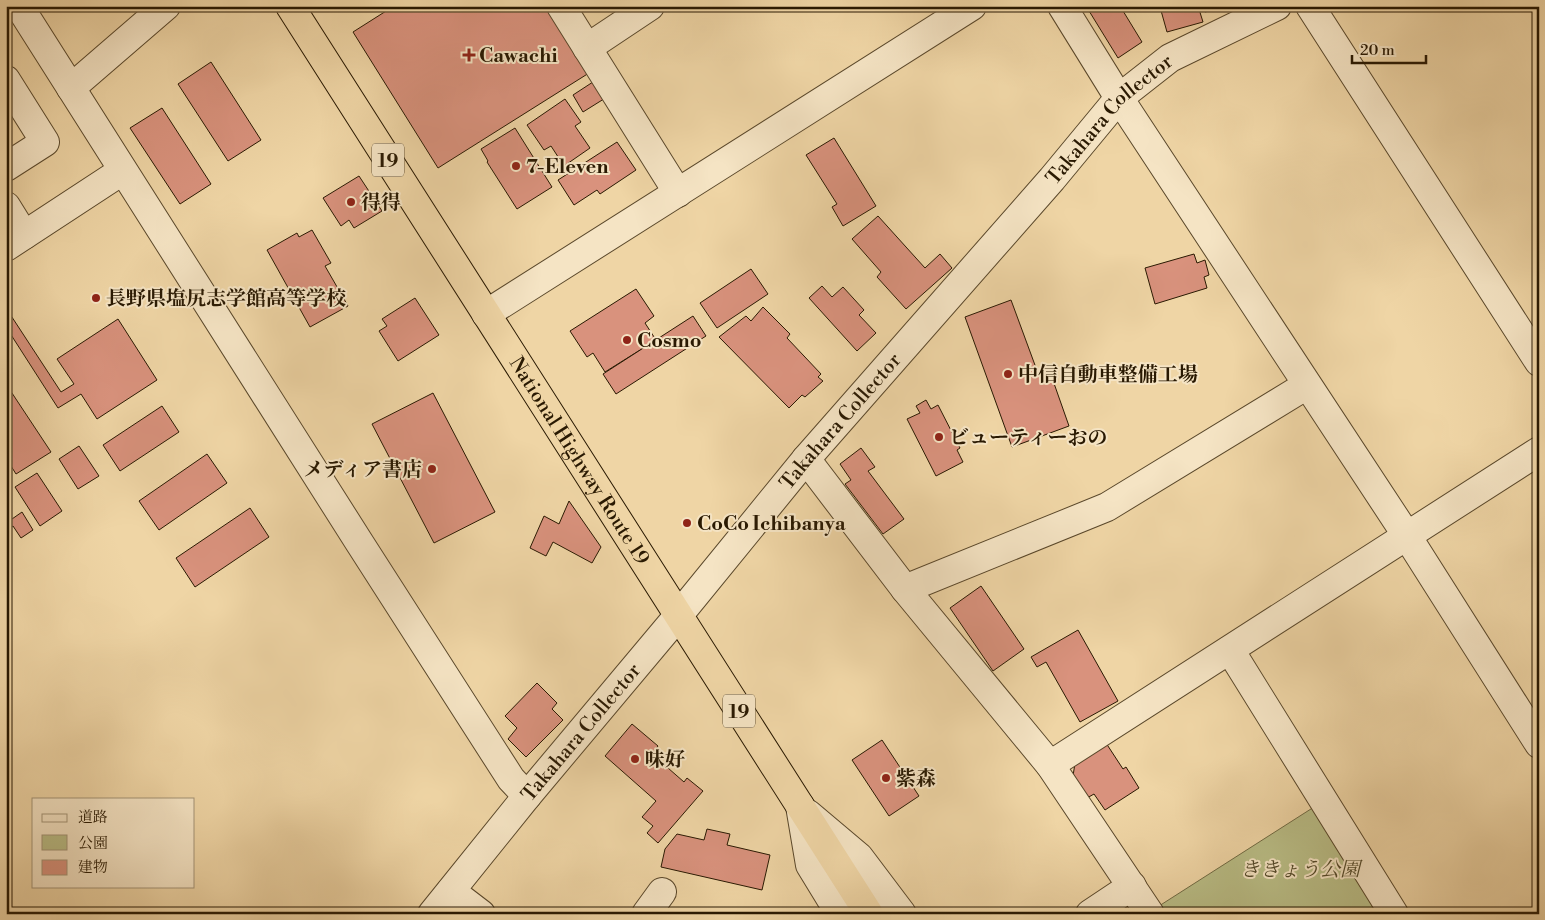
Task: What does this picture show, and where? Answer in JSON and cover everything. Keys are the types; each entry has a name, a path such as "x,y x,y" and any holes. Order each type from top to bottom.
{"highway":[{"name":"National Highway Route 19","path":"290,6 869,914"}],"street":[{"path":"18,6 448,681 512,779 527,796"},
{"path":"72,88 166,6"},
{"path":"561,6 678,193"},
{"path":"587,48 650,6"},
{"path":"486,314 972,6"},
{"path":"1062,6 1119,98 1407,536 1539,744"},
{"name":"Takahara Collector","path":"432,914 527,796 806,460 1052,179 1119,98 1170,58 1277,6"},
{"path":"1310,6 1539,362"},
{"path":"6,80 45,142 6,167"},
{"path":"6,206 15,241 122,171"},
{"path":"905,589 1107,507 1307,384"},
{"path":"1050,765 1539,451"},
{"path":"806,460 905,589 1050,765 1150,914"},
{"path":"1230,650 1394,914"},
{"path":"800,806 810,864 840,914"},
{"path":"800,806 859,857 902,914"},
{"path":"1090,914 1132,886"},
{"path":"451,891 481,914"},
{"path":"646,914 662,892"}],"green space":[{"name":"ききょう公園","path":"1314,807 1382,914 1164,914 1159,906"}],"building":[{"path":"394,6 547,6 589,73 438,168 353,32"},
{"path":"1086,6 1120,6 1142,42 1118,58"},
{"path":"1154,6 1198,6 1203,22 1167,32 1160,7 1154,8"},
{"path":"1204,6 1227,6 1205,12"},
{"path":"211,62 261,140 228,161 178,84"},
{"path":"596,80 607,97 583,112 573,95"},
{"path":"565,99 581,122 575,126 590,148 564,166 551,146 544,150 527,125"},
{"path":"162,108 211,184 180,204 130,128"},
{"path":"515,128 552,187 517,209 487,162 481,149"},
{"path":"834,138 876,206 843,226 832,207 837,204 806,155"},
{"path":"617,142 636,170 600,194 597,190 574,205 558,180"},
{"path":"359,176 382,211 354,228 349,220 341,226 323,198"},
{"path":"878,216 925,268 940,254 952,268 906,309 877,277 881,272 852,239"},
{"path":"312,230 331,263 325,266 348,306 310,327 267,250 297,233 299,237"},
{"path":"1194,254 1197,263 1205,260 1209,275 1204,277 1207,288 1155,304 1145,268"},
{"path":"751,269 768,294 717,328 700,303"},
{"path":"822,286 832,297 843,287 864,310 859,315 876,333 857,351 809,298"},
{"path":"636,289 654,316 645,323 656,340 605,372 593,353 587,357 570,331"},
{"path":"415,298 439,335 398,361 379,331 387,326 382,319"},
{"path":"1011,300 1039,376 1050,372 1069,426 1012,447 965,317"},
{"path":"763,307 790,334 787,338 821,374 818,377 823,381 805,397 802,395 789,408 719,337 746,316 751,321"},
{"path":"6,308 61,392 74,384 57,359 118,319 157,380 97,419 81,394 58,408 6,327"},
{"path":"693,316 706,336 616,394 603,374"},
{"path":"6,384 51,452 16,474 6,458"},
{"path":"433,393 495,512 434,543 372,424"},
{"path":"926,400 931,409 938,405 960,448 957,450 963,462 936,476 907,419 920,413 916,406"},
{"path":"162,406 179,432 120,471 103,445"},
{"path":"79,446 99,476 78,489 59,459"},
{"path":"861,448 875,467 868,471 904,519 883,534 845,484 851,480 840,464"},
{"path":"207,454 227,483 159,530 139,501"},
{"path":"37,473 62,511 40,526 15,487"},
{"path":"569,501 601,547 592,563 553,542 546,556 530,548 544,516 559,524"},
{"path":"250,508 269,537 195,587 176,558"},
{"path":"6,509 12,519 22,512 33,530 21,538 13,526 6,530"},
{"path":"981,586 1024,649 993,671 950,608"},
{"path":"1078,630 1118,701 1080,722 1046,662 1037,667 1031,657"},
{"path":"537,683 557,703 552,709 563,720 526,757 508,739 517,728 505,716"},
{"path":"632,724 658,746 652,754 684,782 687,778 703,791 658,843 647,833 653,826 642,817 656,801 605,756"},
{"path":"882,740 919,796 889,816 852,760"},
{"path":"1106,743 1123,769 1126,767 1139,788 1105,810 1094,794 1087,798 1073,776 1075,763"},
{"path":"707,829 730,834 727,845 770,855 762,890 661,867 665,849 677,834 704,840"}],"place":[{"name":"Cawachi","path":"469,55"},
{"name":"7-Eleven","path":"516,166"},
{"name":"得得","path":"351,202"},
{"name":"長野県塩尻志学館高等学校","path":"96,298"},
{"name":"Cosmo","path":"627,340"},
{"name":"中信自動車整備工場","path":"1008,374"},
{"name":"ビューティーおの","path":"939,437"},
{"name":"メディア書店","path":"432,469"},
{"name":"CoCo Ichibanya","path":"687,523"},
{"name":"味好","path":"635,759"},
{"name":"紫森","path":"886,778"}]}
